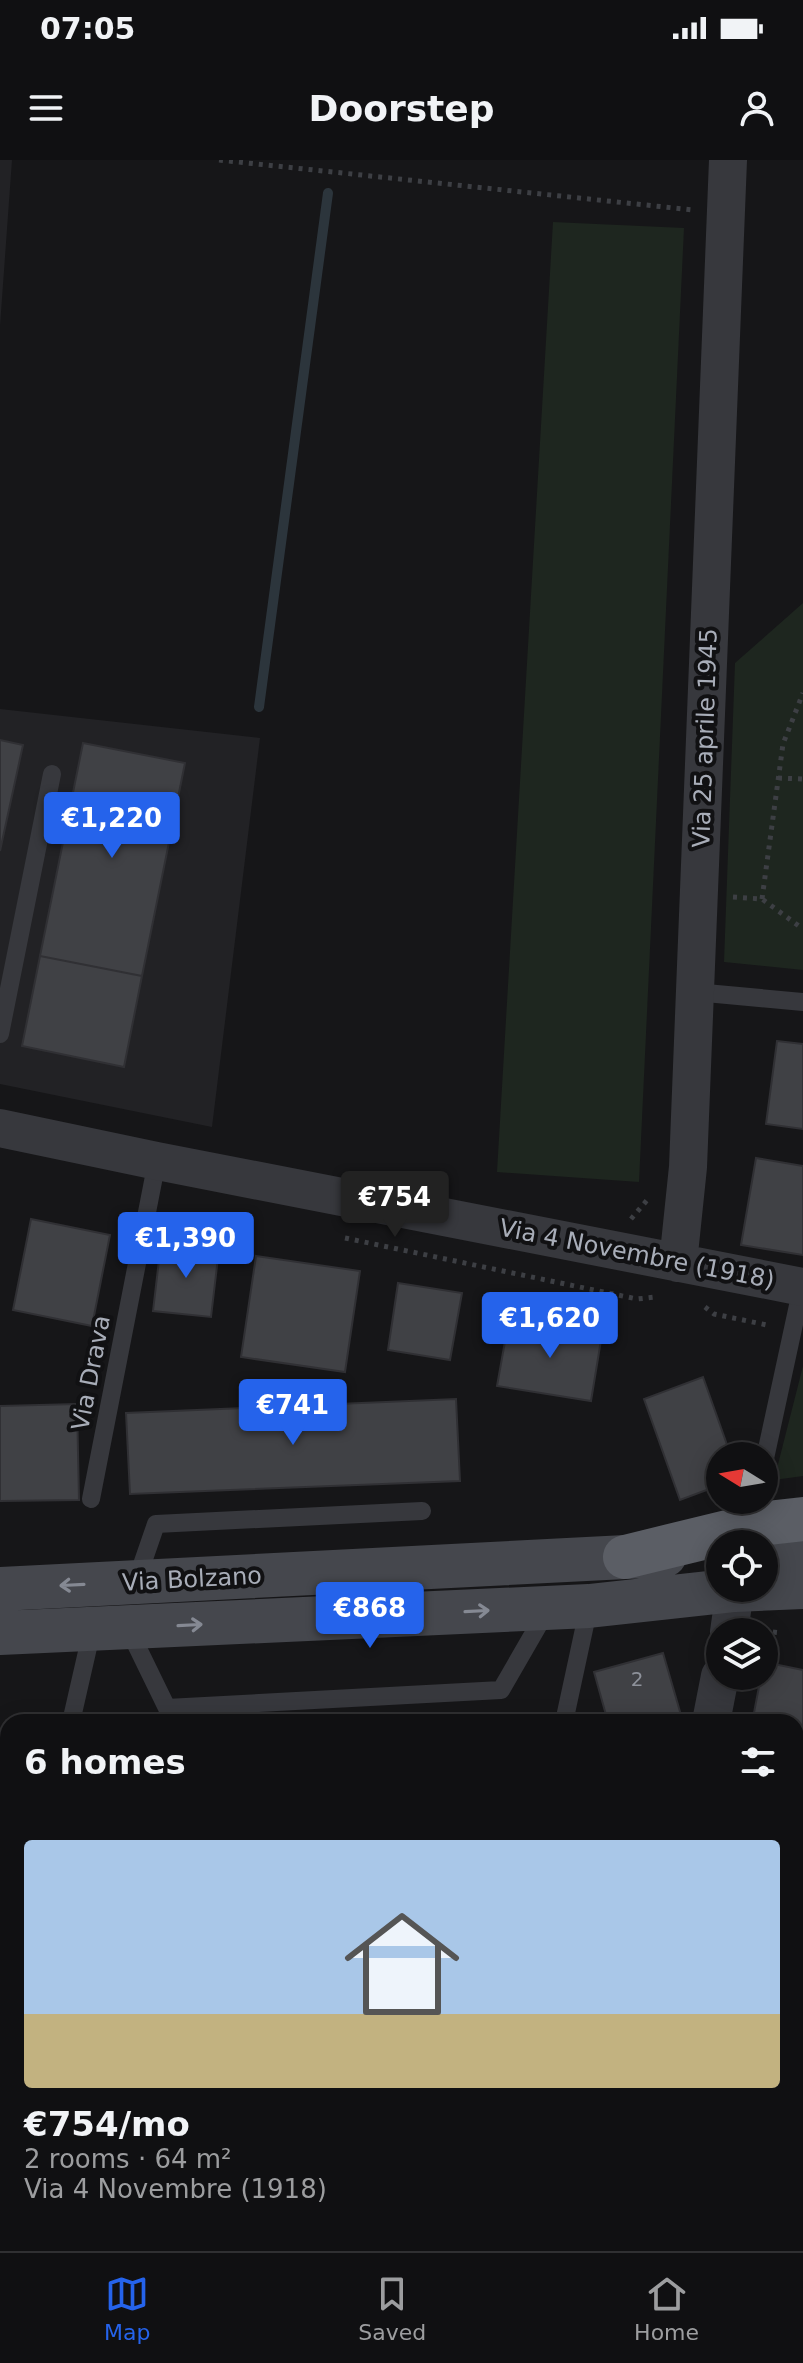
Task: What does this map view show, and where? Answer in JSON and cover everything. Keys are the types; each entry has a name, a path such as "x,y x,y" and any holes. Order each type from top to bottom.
{"highway":[{"path":"625,1557 760,1524 803,1519"}],"main road":[{"path":"778,1549 803,1548"},
{"name":"Via Bolzano","path":"0,1589 625,1557 706,1590"},
{"name":"Via Bolzano","path":"778,1591 803,1587"},
{"name":"Via Bolzano","path":"0,1633 706,1601"}],"street":[{"name":"Via 25 aprile 1945","path":"678,1263 688,1167 728,160"},
{"name":"Via 4 Novembre (1918)","path":"0,1128 803,1287"},
{"path":"713,1714 717,1690"}],"lane":[{"path":"0,1034 52,774"},
{"path":"695,992 803,1002"},
{"name":"Via Drava","path":"91,1499 157,1161"},
{"path":"768,1442 803,1287"},
{"path":"136,1582 156,1524 422,1511"},
{"path":"110,1629 167,1708 183,1708 501,1690 569,1607"},
{"path":"564,1714 569,1607"},
{"path":"74,1714 110,1629"}],"path":[{"path":"219,160 725,213"},
{"path":"762,899 783,744 803,693"},
{"path":"778,778 803,779"},
{"path":"698,895 762,899 803,929"},
{"path":"344,1238 637,1299 659,1297"},
{"path":"702,1304 714,1314 792,1331"}],"shaded area":[{"path":"0,160 12,160 0,326"},
{"path":"553,222 684,228 639,1182 497,1172"},
{"path":"803,603 803,970 724,962 735,663"},
{"path":"0,709 260,738 212,1127 0,1084"},
{"path":"803,1366 803,1476 778,1479 778,1464"}],"building":[{"path":"0,740 23,745 0,851"},
{"path":"83,743 185,763 142,976 40,956"},
{"path":"40,956 142,976 124,1067 22,1046"},
{"path":"777,1041 803,1044 803,1129 766,1124"},
{"path":"756,1158 803,1166 803,1255 741,1245"},
{"path":"31,1219 110,1235 92,1326 13,1310"},
{"path":"161,1243 219,1249 211,1317 153,1311"},
{"path":"256,1256 360,1271 345,1372 241,1357"},
{"path":"398,1283 462,1293 450,1360 388,1350"},
{"path":"509,1319 602,1334 591,1401 497,1386"},
{"path":"703,1377 726,1442 706,1442 706,1490 680,1500 644,1399"},
{"path":"456,1399 460,1481 130,1494 126,1413"},
{"path":"77,1404 79,1500 0,1501 0,1406"},
{"path":"663,1653 681,1714 606,1714 594,1672"},
{"path":"778,1665 803,1670 803,1714 754,1714 758,1690 778,1690"}],"waterway":[{"path":"259,707 328,193"}]}
